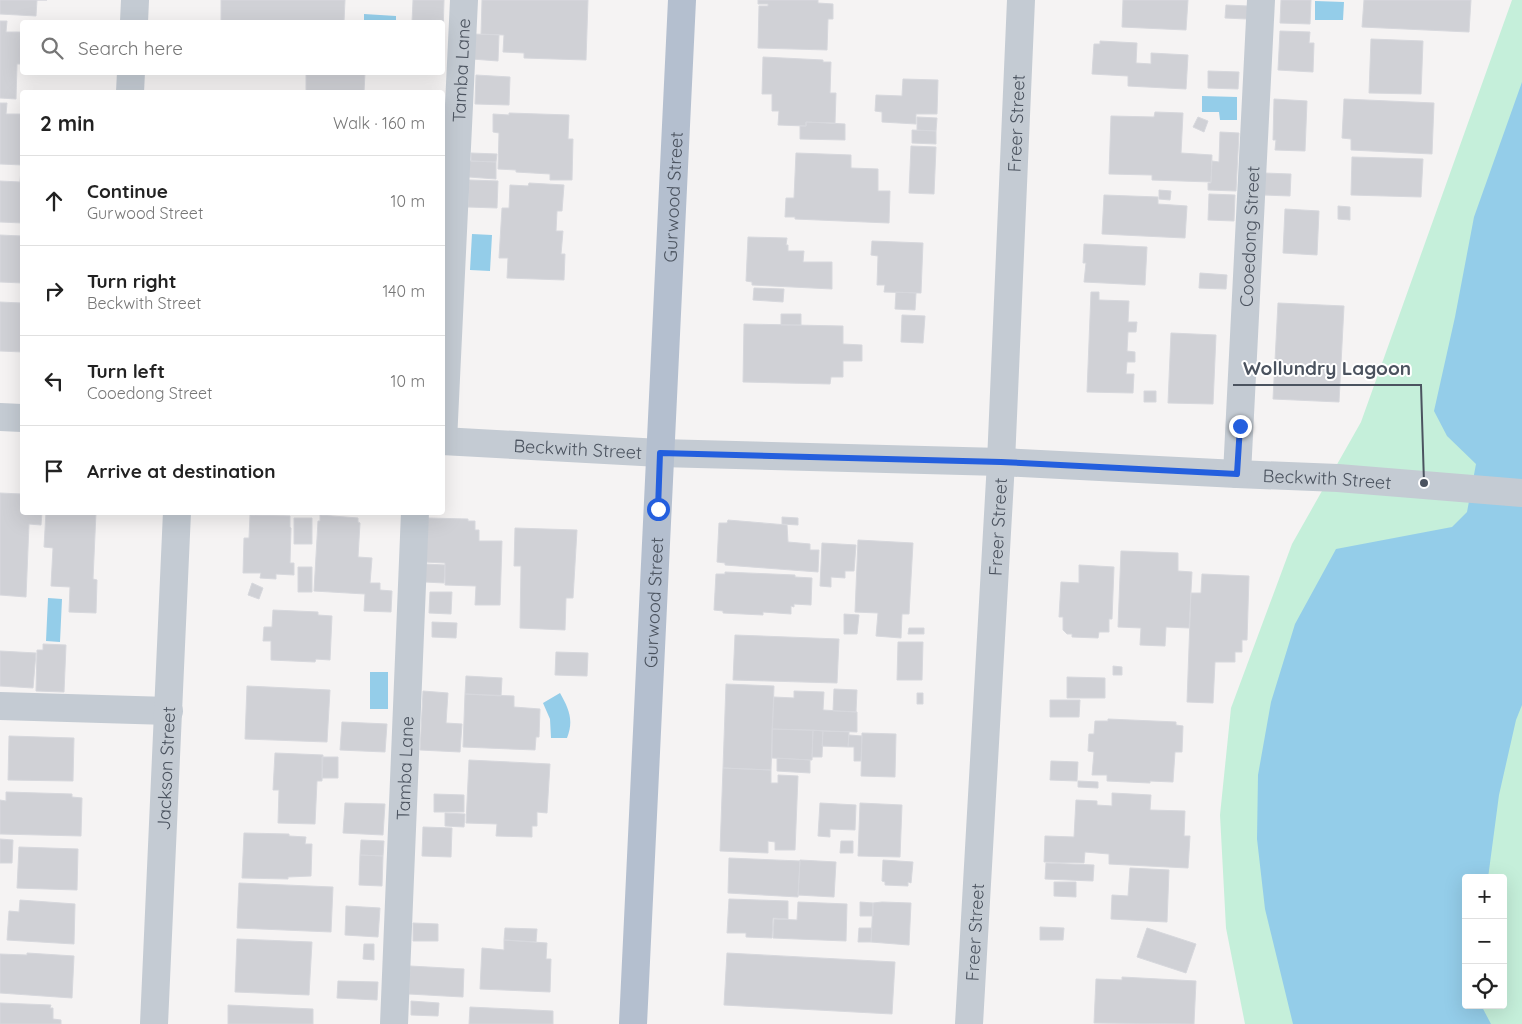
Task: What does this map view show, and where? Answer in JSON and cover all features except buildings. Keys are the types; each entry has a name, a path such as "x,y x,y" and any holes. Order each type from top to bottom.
{"main road":[{"name":"Gurwood Street","path":"633,1024 682,0"}],"street":[{"path":"134,20 135,0"},
{"name":"Tamba Lane","path":"445,399 464,0"},
{"name":"Freer Street","path":"969,1024 1001,462 1021,0"},
{"name":"Cooedong Street","path":"1237,474 1261,0"},
{"path":"130,90 131,75"},
{"path":"0,417 20,418"},
{"name":"Beckwith Street","path":"445,441 660,453 1001,462 1338,478 1522,493"},
{"name":"Jackson Street","path":"154,1024 177,515"},
{"name":"Tamba Lane","path":"394,1024 415,515"},
{"path":"0,706 168,711"}],"green space":[{"path":"1512,0 1522,0 1522,1024 1245,1024 1226,928 1220,815 1231,708 1292,544 1361,422"}],"water":[{"path":"1315,1 1344,2 1343,20 1315,20"},
{"path":"364,14 396,16 396,20 364,20"},
{"path":"1522,82 1522,705 1516,720 1499,795 1489,874 1462,874 1462,1009 1483,1009 1491,1024 1293,1024 1265,909 1257,839 1258,775 1271,702 1295,624 1336,549 1452,527 1467,512 1476,464 1447,436 1434,411 1455,317 1474,217"},
{"path":"1202,96 1237,97 1237,120 1220,120 1219,112 1202,112"},
{"path":"472,234 492,235 490,271 470,270"},
{"path":"48,598 62,599 60,642 46,641"},
{"path":"370,672 388,672 388,709 370,709"},
{"path":"560,693 570,715 569,732 567,738 551,738 550,719 543,703"}],"place":[{"name":"Wollundry Lagoon","path":"1424,483"}],"route":[{"path":"658,509 660,453 1001,462 1237,474 1240,426"}]}
